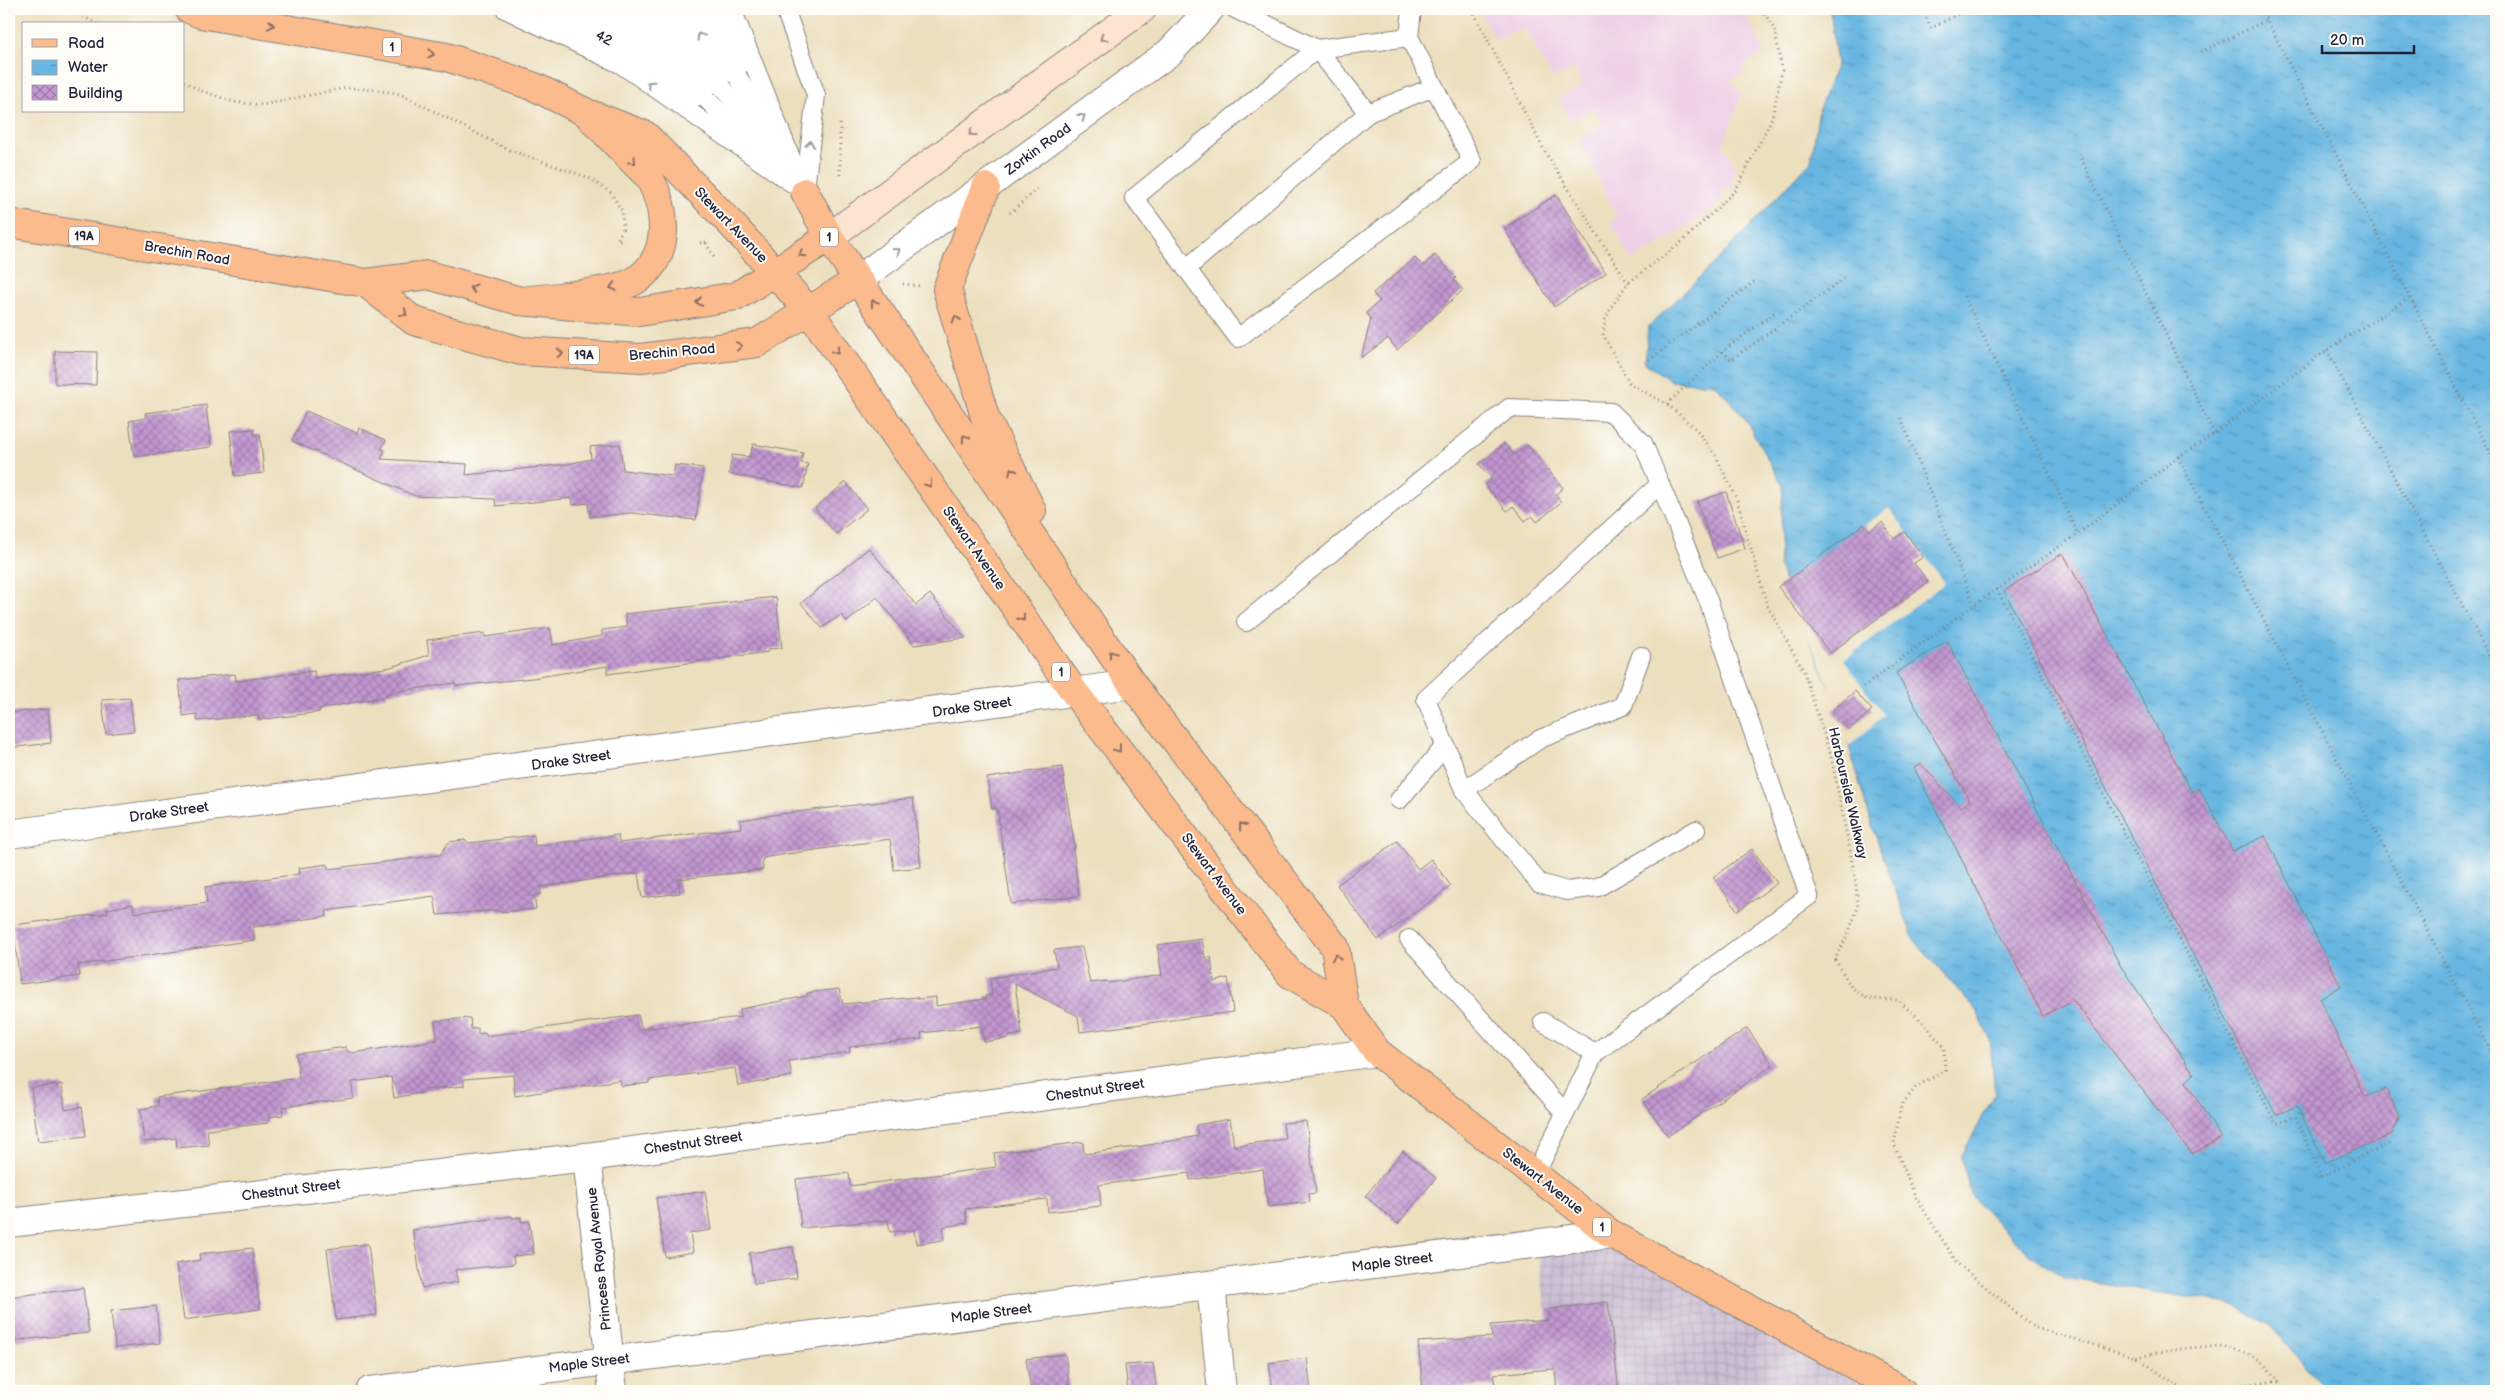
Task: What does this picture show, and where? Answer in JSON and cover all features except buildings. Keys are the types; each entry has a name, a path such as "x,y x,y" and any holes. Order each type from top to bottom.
{"main road":[{"name":"1","path":"189,9 201,14 447,57 535,87 587,113"},
{"name":"Stewart Avenue","path":"587,113 645,135 775,272 809,311 1075,693 1290,974 1344,1005 1377,1052 1611,1234 1902,1391"},
{"path":"520,301 600,290 635,281 655,264 663,241 663,231 662,211 651,180 587,113"},
{"path":"986,187 947,289 985,417 1081,608"},
{"name":"Stewart Avenue","path":"805,192 829,237 1132,684 1335,946 1344,1005"},
{"name":"Brechin Road","path":"9,223 366,283 428,274 520,301 639,312 737,296 829,237"},
{"name":"Brechin Road","path":"366,283 414,321 521,351 641,358 756,343 858,280"}],"street":[{"path":"829,237 1142,9"},
{"name":"Zorkin Road","path":"858,280 1170,52 1210,9"},
{"name":"Drake Street","path":"9,834 1132,684"},
{"name":"Chestnut Street","path":"9,1223 587,1157 1377,1052"},
{"name":"Princess Royal Avenue","path":"587,1157 613,1391"},
{"name":"Maple Street","path":"370,1391 1611,1234"},
{"path":"1211,1285 1222,1391"}],"lane":[{"name":"1","path":"505,9 622,65 805,192"},
{"name":"42","path":"545,9 668,27"},
{"path":"577,9 668,27 805,192"},
{"path":"610,9 668,27 805,192"},
{"path":"642,9 668,27 805,192"},
{"path":"716,9 805,192"},
{"path":"732,9 805,192"},
{"path":"785,9 816,95 805,192"},
{"path":"1235,9 1317,49 1368,113"},
{"path":"1408,37 1317,49 1134,198 1238,338 1472,161 1408,37 1412,9"},
{"path":"1186,269 1368,113 1434,87"},
{"path":"1246,622 1509,408 1611,412 1643,443 1708,600 1809,896 1595,1053 1534,1175"},
{"path":"1660,484 1426,700 1464,790 1539,883 1567,891 1598,887 1696,830"},
{"path":"1464,790 1540,739 1623,706 1641,656"},
{"path":"1399,800 1446,746"},
{"path":"1409,939 1565,1113"},
{"path":"1542,1022 1595,1053"}],"path":[{"path":"70,9 93,22"},
{"path":"1472,9 1545,152 1628,283"},
{"name":"Harbourside Walkway","path":"1762,9 1774,31 1782,71 1772,118 1736,190 1683,241 1628,283 1605,320 1603,335 1630,384 1668,404 1696,429 1716,456 1737,500 1767,604 1804,672 1831,756 1855,876 1858,907 1848,934 1835,959 1850,986 1868,999 1897,1000 1923,1022 1944,1048 1945,1070 1916,1087 1901,1106 1894,1144 1915,1196 1957,1263 2033,1328 2136,1358 2184,1391"},
{"path":"1922,9 1931,28 1968,9"},
{"path":"2260,9 2496,464"},
{"path":"2202,52 2267,20"},
{"path":"185,82 202,91 234,102 262,105 288,101 317,92 345,88 371,89 400,94 507,149 589,178 611,193 622,211 623,228 617,240 623,240"},
{"path":"2079,154 2214,434"},
{"path":"705,242 715,259"},
{"path":"1724,351 1731,360 1846,277"},
{"path":"1645,363 1755,281"},
{"path":"1964,296 2078,534"},
{"path":"1862,687 1974,605 2078,534 2178,457 2214,434 2327,350 2410,298"},
{"path":"1668,404 1724,351 1775,312"},
{"path":"2327,350 2496,669"},
{"path":"1901,418 1974,605"},
{"path":"2178,457 2496,1061"},
{"path":"1997,590 2276,1124 2295,1116 2321,1176 2392,1142"},
{"path":"2136,1358 2192,1348 2227,1348 2259,1358 2279,1381 2283,1391"},
{"path":"2239,1391 2239,1385 2279,1381"}],"shaded area":[{"path":"1479,9 1743,9 1764,53 1742,65 1743,74 1730,80 1742,94 1723,145 1736,166 1731,175 1733,187 1723,188 1722,202 1664,242 1631,260 1611,222 1617,216 1579,141 1603,125 1595,108 1569,121 1559,98 1583,86 1575,69 1552,78 1525,27 1495,39"},
{"path":"1608,1240 1872,1391 1556,1391 1538,1248"}],"water":[{"path":"1830,9 2496,9 2496,1391 2323,1391 2321,1384 2270,1325 2229,1304 2064,1277 2028,1254 1972,1197 1961,1157 1995,1094 1990,1039 1977,1012 1913,938 1872,826 1839,712 1779,567 1783,486 1744,417 1715,384 1671,381 1645,363 1648,327 1720,258 1811,161 1819,109 1837,64"}],"pier":[{"path":"1889,508 1945,583 1844,660 1884,715 1849,747 1822,669 1783,583"}]}
